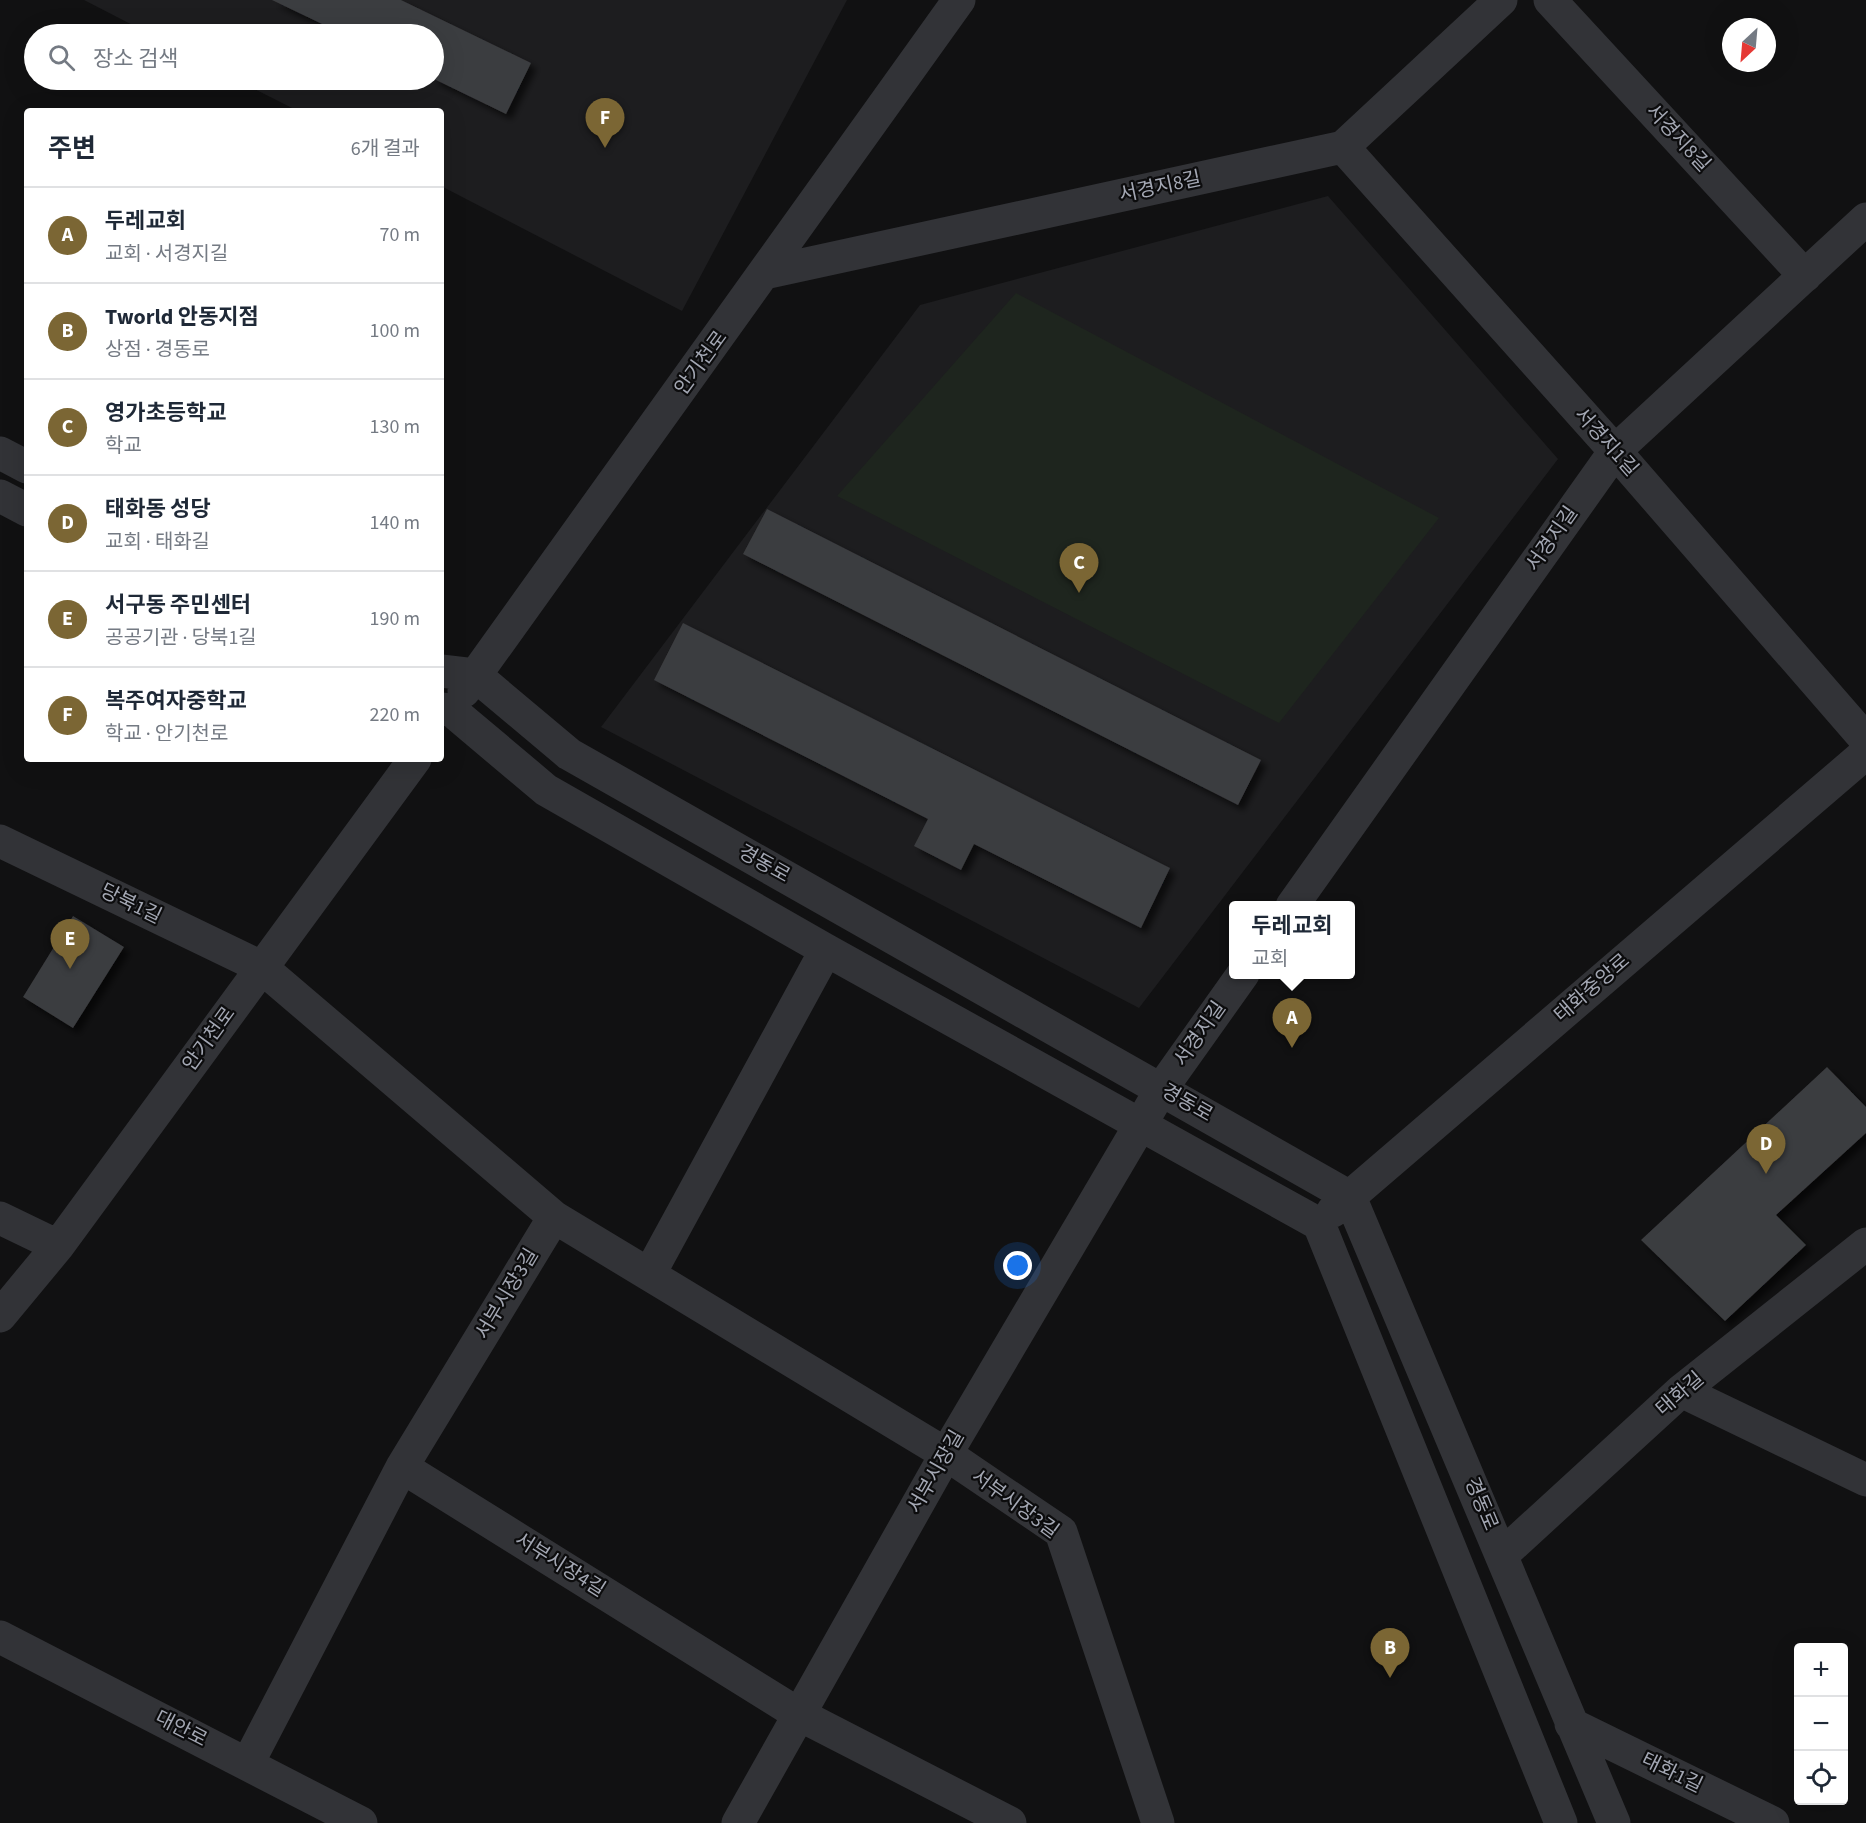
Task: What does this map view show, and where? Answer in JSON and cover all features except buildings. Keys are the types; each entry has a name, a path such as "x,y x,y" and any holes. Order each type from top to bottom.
{"street":[{"name":"안기천로","path":"444,714 475,675 765,273 959,0"},
{"path":"1343,147 1501,0"},
{"name":"서경지8길","path":"1550,0 1805,276"},
{"name":"서경지8길","path":"765,273 1343,147"},
{"name":"서경지1길","path":"1343,147 1615,451 1866,740"},
{"name":"서경지길","path":"1296,901 1615,451 1866,219"},
{"path":"0,453 24,465"},
{"path":"0,496 24,508"},
{"path":"444,671 475,675"},
{"name":"경동로","path":"475,675 569,754 1162,1088 1350,1197 1503,1554 1571,1724 1614,1823"},
{"name":"경동로","path":"444,714 546,790 826,950 1319,1224"},
{"name":"태화중앙로","path":"1319,1224 1866,753"},
{"name":"안기천로","path":"0,1316 58,1246 413,762"},
{"name":"당북1길","path":"0,841 261,967 554,1217"},
{"path":"650,1273 826,950"},
{"name":"서경지길","path":"1141,1125 1162,1088 1240,979"},
{"name":"서부시장길","path":"738,1823 946,1454 1141,1125"},
{"name":"서부시장3길","path":"402,1467 554,1217 946,1454 1061,1532 1158,1823"},
{"path":"0,1218 58,1246"},
{"path":"1319,1224 1561,1823"},
{"name":"태화길","path":"1503,1554 1681,1391 1866,1244"},
{"path":"1681,1391 1866,1480"},
{"path":"248,1762 402,1467"},
{"name":"서부시장4길","path":"402,1467 800,1715 1010,1823"},
{"name":"대안로","path":"1,1639 248,1762 361,1823"},
{"name":"태화1길","path":"1571,1724 1773,1823"}],"shaded area":[{"path":"84,0 847,0 682,311 444,188 444,108 292,108 257,90 444,90 444,24 131,24"},
{"path":"1328,196 1558,459 1139,1008 601,727 920,305"},
{"path":"1016,293 1439,518 1279,723 837,496"}],"place":[{"name":"복주여자중학교","path":"605,148"},
{"name":"영가초등학교","path":"1079,593"},
{"name":"서구동 주민센터","path":"70,969"},
{"name":"두레교회","path":"1292,1048"},
{"name":"태화동 성당","path":"1766,1174"},
{"name":"Tworld 안동지점","path":"1390,1678"}]}
